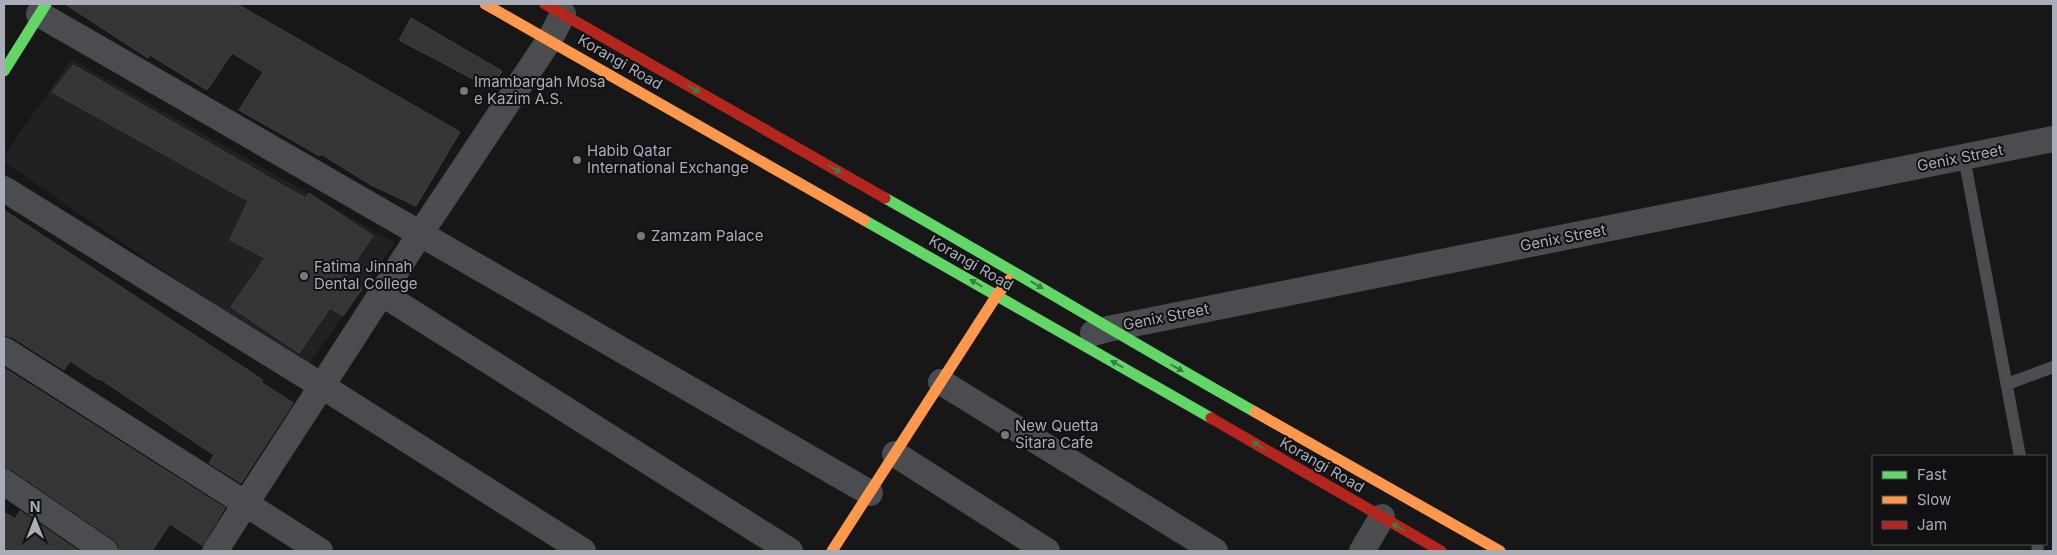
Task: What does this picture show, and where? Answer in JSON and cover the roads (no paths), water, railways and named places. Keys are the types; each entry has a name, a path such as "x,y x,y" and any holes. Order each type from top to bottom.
{"main road":[{"name":"Korangi Road","path":"485,4 550,39 997,294 1440,551"},
{"name":"Korangi Road","path":"554,9 1015,272 1108,329 1500,551"},
{"path":"11,38 35,14"},
{"path":"4,71 35,14"},
{"path":"833,551 997,294 1015,272"}],"street":[{"path":"215,551 381,293 550,39 554,9"},
{"path":"35,14 870,493"},
{"name":"Genix Street","path":"1074,339 1108,329 2053,140"},
{"path":"4,189 322,386 583,551"},
{"path":"381,293 790,551"},
{"path":"4,350 320,551"},
{"path":"941,382 1215,551"},
{"path":"895,454 1047,551"},
{"path":"4,482 105,551"},
{"path":"1362,551 1382,517"}],"lane":[{"path":"1964,157 2020,455"},
{"path":"2007,384 2053,367"}],"place":[{"name":"Imambargah Mosa e Kazim A.S.","path":"464,91"},
{"name":"Habib Qatar International Exchange","path":"577,160"},
{"name":"Zamzam Palace","path":"641,236"},
{"name":"Fatima Jinnah Dental College","path":"304,276"},
{"name":"New Quetta Sitara Cafe","path":"1005,435"}]}
